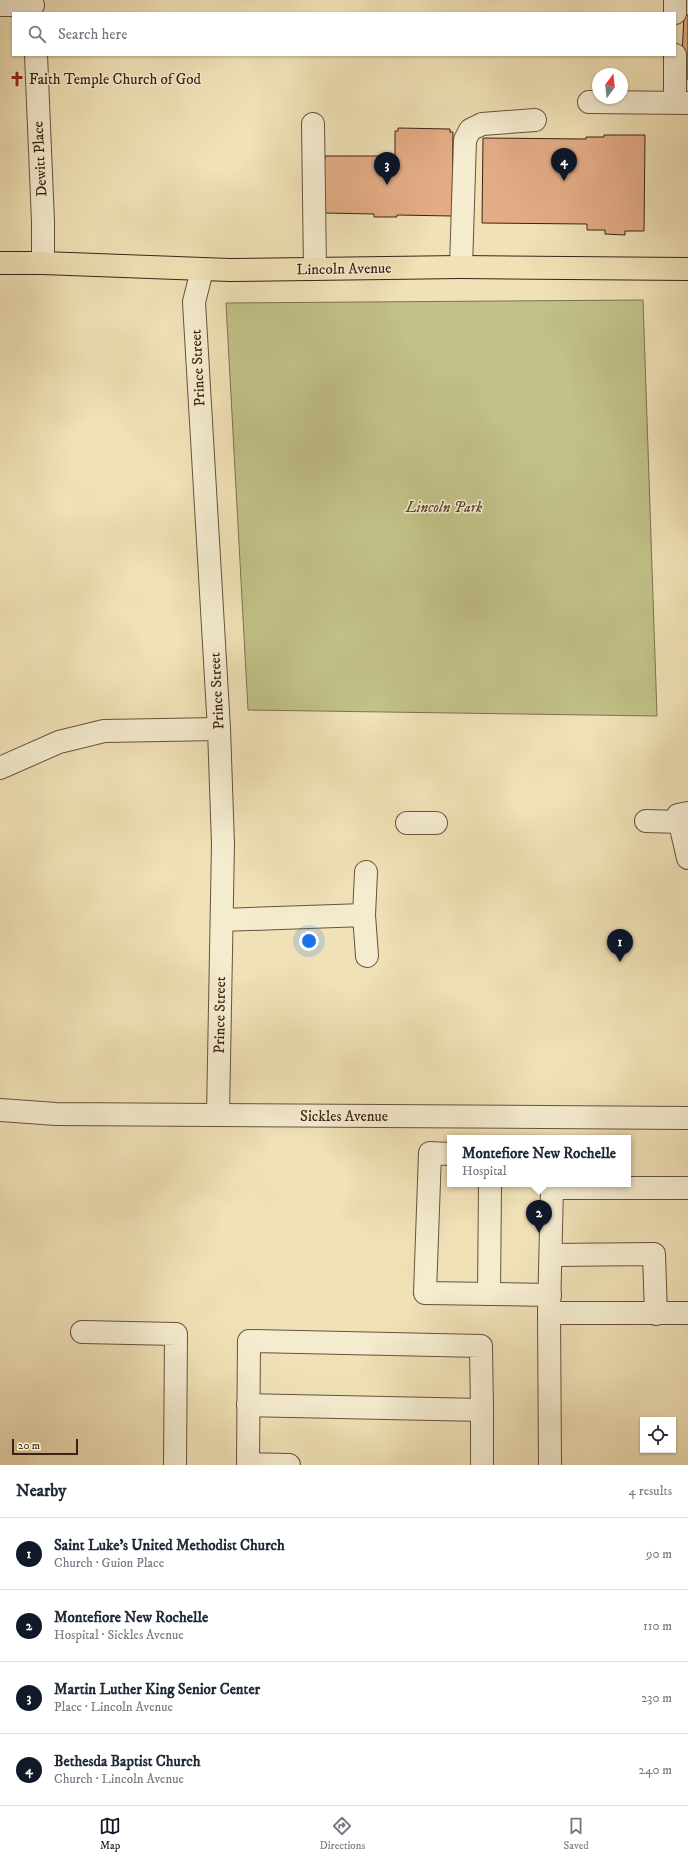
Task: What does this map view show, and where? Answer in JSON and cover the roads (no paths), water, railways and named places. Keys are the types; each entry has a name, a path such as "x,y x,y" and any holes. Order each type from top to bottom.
{"main road":[{"name":"Lincoln Avenue","path":"0,263 43,263 202,270 461,267 688,269"}],"street":[{"path":"674,0 675,12"},
{"path":"0,5 33,6"},
{"name":"Dewitt Place","path":"36,56 43,222 43,263"},
{"path":"589,102 682,103 675,56"},
{"path":"461,267 465,140 470,130 482,124 535,120"},
{"path":"313,124 315,269"},
{"name":"Prince Street","path":"202,270 194,302 219,729 223,868 218,1115"},
{"path":"0,768 59,742 104,731 219,729"},
{"path":"646,821 682,817 688,858"},
{"path":"408,823 436,823"},
{"path":"366,872 364,914 367,956"},
{"path":"222,920 364,914"},
{"name":"Sickles Avenue","path":"0,1110 56,1114 688,1118"},
{"path":"447,1154 430,1153 425,1293 489,1294 549,1304 656,1314 688,1313"},
{"path":"489,1294 490,1187"},
{"path":"550,1465 549,1304 552,1188 688,1188"},
{"path":"551,1255 654,1254 656,1314"},
{"path":"82,1332 176,1334 175,1465"},
{"path":"289,1465 248,1464 249,1341 481,1346 482,1465"},
{"path":"248,1405 482,1410"}],"place":[{"name":"Faith Temple Church of God","path":"17,79"},
{"name":"Bethesda Baptist Church","path":"564,181"},
{"name":"Martin Luther King Senior Center","path":"387,185"},
{"name":"Saint Luke's United Methodist Church","path":"620,962"},
{"name":"Montefiore New Rochelle","path":"539,1233"}],"park label":[{"name":"Lincoln Park","path":"444,507"}]}
